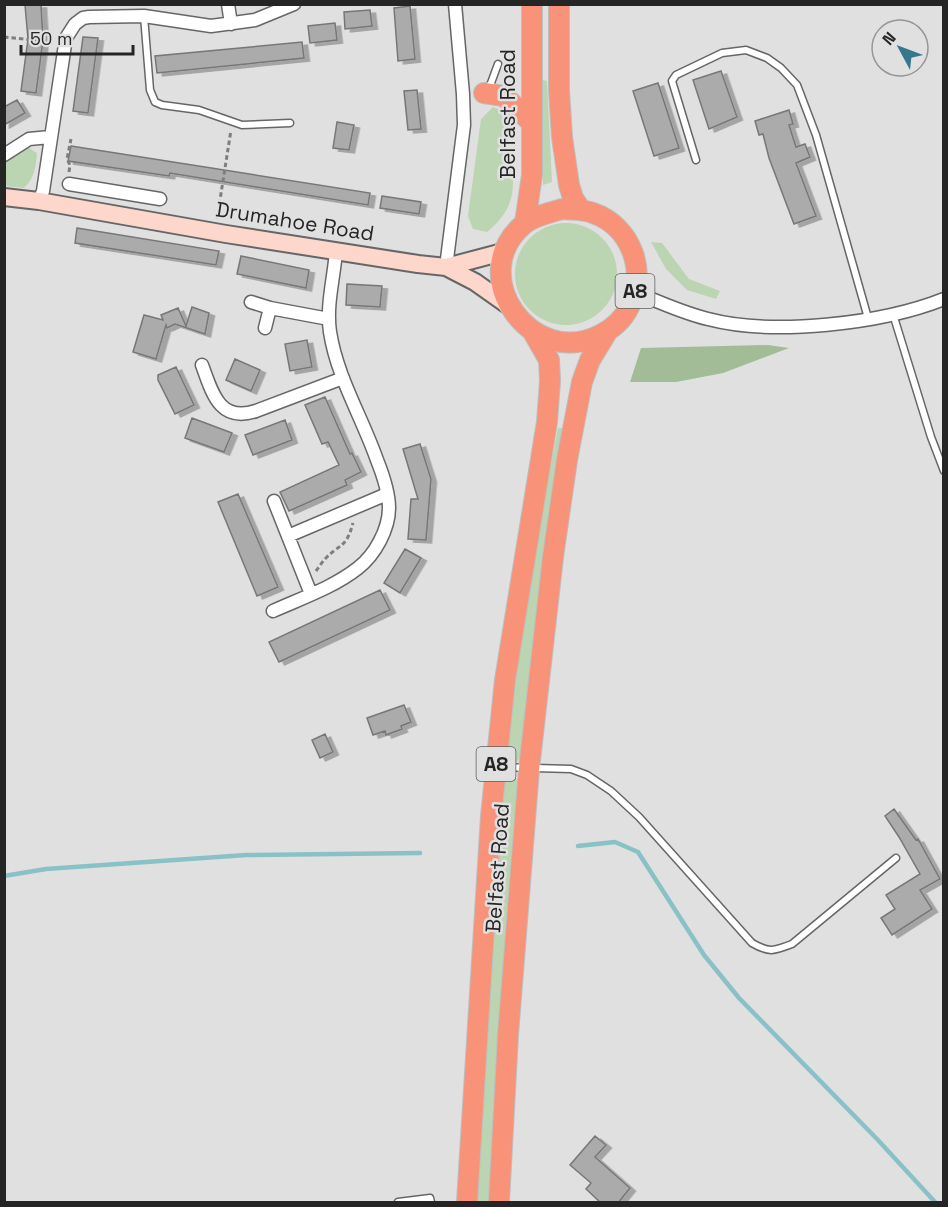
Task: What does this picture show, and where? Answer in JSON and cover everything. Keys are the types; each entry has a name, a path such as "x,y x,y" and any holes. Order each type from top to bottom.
{"highway":[{"name":"Belfast Road","path":"525,223 532,175 532,4"},
{"path":"559,4 559,90 564,157 569,186 581,210"},
{"path":"484,93 504,96 531,122"},
{"name":"A8","path":"562,209 581,210 604,218 614,225 626,239 637,268 635,292 629,308 620,321 607,332 590,340 570,343 551,341 533,332 520,321 509,306 500,273 503,252 514,233 525,223 562,209"},
{"name":"Belfast Road","path":"467,1203 490,816 505,680 549,401 549,360 533,332"},
{"name":"Belfast Road","path":"499,1203 508,1035 529,769 553,557 582,382 590,360 607,332"}],"main road":[{"name":"Drumahoe Road","path":"4,197 446,267 475,282 509,306"},
{"name":"Drumahoe Road","path":"446,267 503,252"}],"street":[{"path":"228,4 231,24"},
{"path":"39,201 44,191 50,136 65,44 71,28 83,18 144,16 198,25 231,24 255,20 294,4"},
{"path":"446,267 464,125 464,94 455,4"},
{"path":"464,94 484,93"},
{"path":"4,155 29,139 50,136"},
{"path":"69,184 160,199"},
{"path":"138,219 143,196"},
{"path":"273,611 344,578 368,559 376,547 387,518 387,494 373,448 343,378 333,344 329,319 336,251"},
{"path":"635,292 689,314 737,325 803,327 893,315 944,299"},
{"path":"251,302 270,308 329,319"},
{"path":"265,328 270,308"},
{"path":"202,365 217,402 226,409 242,413 256,411 343,378"},
{"path":"288,536 387,494"},
{"path":"274,501 311,594"}],"lane":[{"path":"144,16 150,90 155,102 199,110 242,125 290,123"},
{"path":"696,160 672,81 676,75 722,53 746,50 767,58 781,68 797,85 816,135 868,318"},
{"path":"484,93 491,83 498,64"},
{"path":"893,315 944,471"},
{"path":"496,767 571,769 587,774 611,791 639,817 752,943 765,951 777,950 792,944 896,858"},
{"path":"399,1203 430,1198 431,1203"}],"path":[{"path":"4,37 65,44"},
{"path":"216,224 232,122"},
{"path":"69,184 67,159 71,139"},
{"path":"311,594 316,572 325,558 342,546 350,534 354,521 351,509"}],"green space":[{"path":"540,79 547,81 552,182 543,185"},
{"path":"493,107 502,111 504,116 506,152 512,168 513,189 505,212 487,232 473,229 468,216 481,119"},
{"path":"22,148 29,148 37,153 32,177 24,188 5,186 5,159"},
{"path":"566,223 585,227 602,238 613,255 617,274 613,293 602,310 585,321 566,325 547,321 530,310 519,293 515,274 519,255 530,238 547,227"},
{"path":"651,242 662,243 689,279 720,291 716,299 687,290 666,269"},
{"path":"768,345 789,348 723,373 676,382 630,382 641,348"},
{"path":"558,428 563,428 522,754 516,763 506,757 511,715 529,592"},
{"path":"509,776 518,780 504,968 491,1202 475,1202 488,962 503,779"}],"building":[{"path":"25,5 41,5 43,40 36,93 21,91 28,39"},
{"path":"410,6 415,59 398,61 394,8"},
{"path":"370,10 372,26 345,29 344,12"},
{"path":"335,23 337,40 310,43 308,26"},
{"path":"83,37 98,38 88,113 73,111"},
{"path":"302,42 304,58 157,73 155,56"},
{"path":"721,71 737,117 709,129 693,80"},
{"path":"658,83 679,148 654,156 633,91"},
{"path":"417,90 421,129 408,130 404,91"},
{"path":"17,100 25,113 4,125 4,107"},
{"path":"789,110 793,124 789,125 796,147 805,144 810,157 796,163 816,216 794,224 769,158 763,134 759,135 755,121"},
{"path":"337,122 354,125 349,150 333,148"},
{"path":"71,146 370,193 368,205 170,173 169,176 68,161"},
{"path":"382,196 421,202 419,214 380,208"},
{"path":"77,228 219,251 216,265 75,243"},
{"path":"241,256 309,270 306,288 237,274"},
{"path":"347,284 382,286 380,307 346,305"},
{"path":"192,307 209,313 205,334 175,324 167,328 166,325 156,359 133,352 144,315 163,320 161,315 178,308 186,326"},
{"path":"307,340 312,367 290,371 285,344"},
{"path":"235,359 260,370 251,391 226,380"},
{"path":"176,367 194,405 175,414 158,380 158,375"},
{"path":"325,397 350,454 352,453 361,472 345,480 347,485 289,511 280,492 339,465 328,442 322,444 305,405"},
{"path":"192,418 232,433 224,452 185,438"},
{"path":"285,420 292,440 253,455 245,435"},
{"path":"420,444 431,479 426,540 408,539 411,499 418,499 403,449"},
{"path":"238,494 278,587 257,596 218,502"},
{"path":"405,549 421,558 400,593 384,583"},
{"path":"380,590 390,610 279,662 269,642"},
{"path":"404,705 411,722 401,726 402,729 386,735 385,731 373,735 367,718"},
{"path":"325,734 333,752 320,758 312,740"},
{"path":"894,809 916,840 918,839 940,879 920,890 932,909 892,935 881,918 895,909 886,895 920,874 885,816"},
{"path":"595,1136 606,1145 595,1157 630,1188 618,1203 601,1203 586,1189 591,1183 570,1165"}],"waterway":[{"path":"578,846 615,842 638,852 704,955 739,998 877,1139 935,1202"},
{"path":"4,876 46,869 246,855 420,853"}]}
